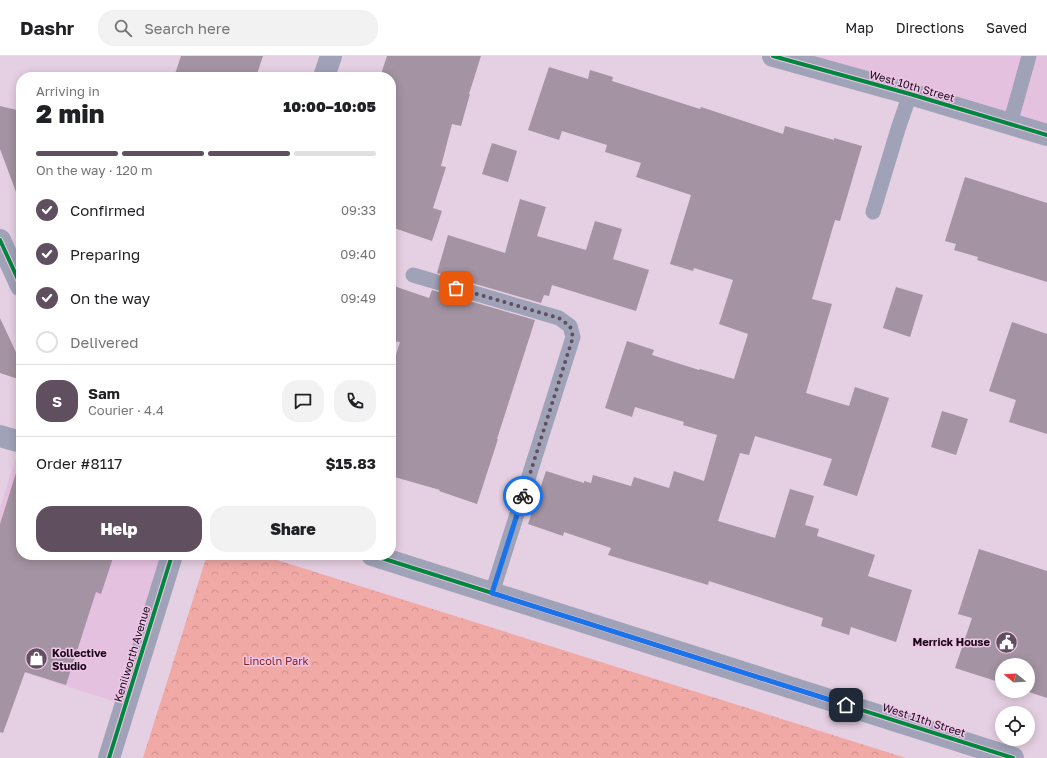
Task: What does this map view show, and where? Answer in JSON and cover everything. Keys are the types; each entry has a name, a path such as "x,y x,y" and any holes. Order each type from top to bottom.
{"street":[{"path":"326,72 331,56"},
{"name":"West 10th Street","path":"773,56 910,94 1047,135"},
{"path":"0,240 16,275"},
{"path":"0,436 16,441"},
{"name":"Kenilworth Avenue","path":"109,758 170,560"},
{"name":"West 11th Street","path":"388,560 1014,758"}],"lane":[{"path":"1010,124 1029,56"},
{"path":"874,212 898,129 910,94"},
{"path":"413,275 559,318 570,326 573,337 492,593"}],"shaded area":[{"path":"773,56 1047,56 1047,135"},
{"path":"16,457 16,560 170,560 125,705 0,665 0,507"}],"green space":[{"name":"Lincoln Park","path":"205,560 277,560 906,758 143,758"}],"building":[{"path":"181,56 263,56 258,72 176,72"},
{"path":"387,56 481,56 461,126 452,124 441,166 446,167 433,208 442,211 432,241 396,229 396,72 382,72"},
{"path":"549,67 588,79 590,70 613,77 612,81 700,109 701,107 783,134 785,126 834,140 834,138 862,146 840,221 835,220 812,299 832,304 806,393 849,406 855,387 889,398 857,496 823,485 832,459 755,436 749,455 740,453 718,521 775,538 790,489 814,496 805,525 819,529 817,536 875,555 868,576 912,590 896,642 851,627 849,635 821,626 823,618 709,581 708,585 608,555 611,548 564,532 563,536 528,524 546,471 584,483 584,481 591,483 593,475 631,486 634,477 669,488 674,471 704,481 717,435 683,425 684,422 635,407 632,417 605,408 627,341 654,350 652,355 734,379 748,334 719,324 733,280 694,268 693,271 670,264 691,195 636,177 641,163 605,152 607,145 562,131 559,140 528,130"},
{"path":"0,106 16,110 16,192 0,149"},
{"path":"492,143 517,151 508,182 482,174"},
{"path":"965,177 1047,203 1047,282 977,260 978,257 954,250 956,244 945,241"},
{"path":"520,199 546,207 537,236 586,250 595,221 622,229 613,259 649,270 636,311 552,285 549,296 544,295 541,303 437,273 448,235 505,253"},
{"path":"396,287 429,298 432,290 535,320 477,504 439,491 440,490 396,477 396,354 400,342 396,342"},
{"path":"896,287 923,295 910,337 883,328"},
{"path":"0,318 16,352 16,378 0,373"},
{"path":"1012,322 1047,334 1047,434 1009,422 1016,400 989,391"},
{"path":"942,411 968,419 956,455 931,447"},
{"path":"16,473 16,560 112,560 101,594 96,592 66,685 25,672 3,733 0,732 0,524"},
{"name":"Merrick House","path":"979,549 1047,571 1047,698 1035,694 1035,658 995,658 995,681 955,668 972,618 958,614"}],"cycle path":[{"path":"773,56 910,94 1047,135"},
{"path":"0,240 16,275"},
{"path":"109,758 170,560"},
{"path":"388,560 1013,758"}],"way so far":[{"path":"456,288 559,318 570,326 573,337 523,496"}],"place":[{"name":"Merrick House","path":"1006,642"},
{"name":"Kollective Studio","path":"37,659"}],"route":[{"path":"523,496 492,593 846,705"}]}
